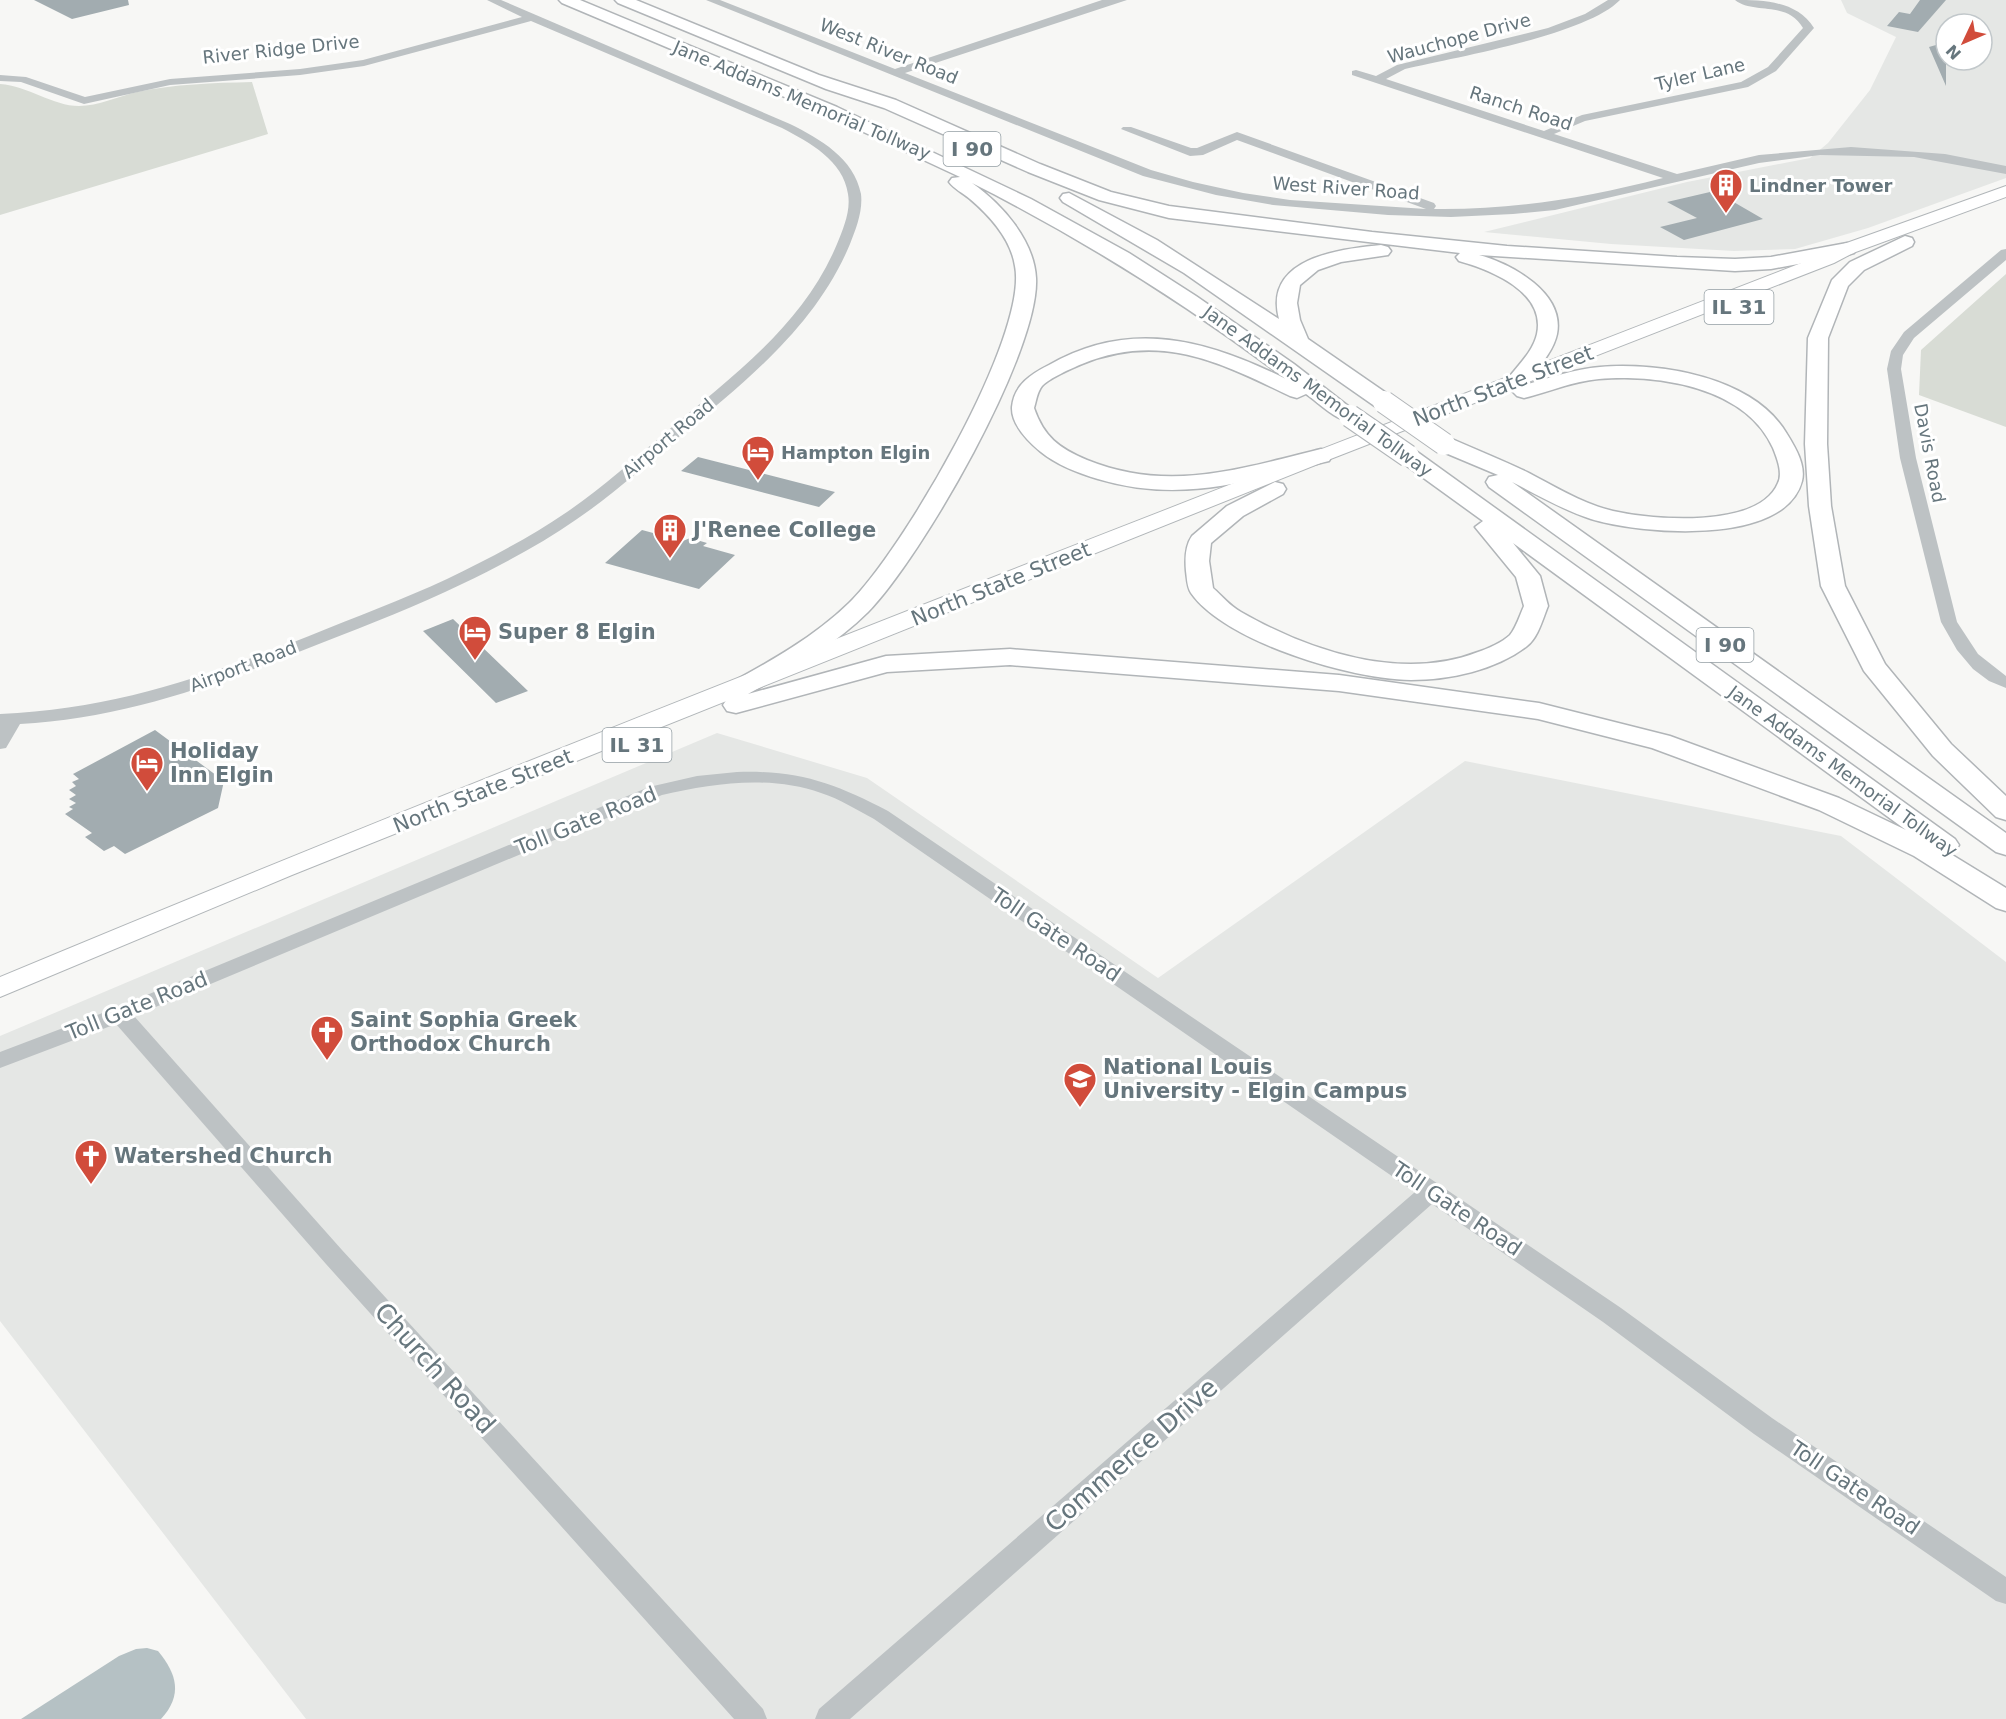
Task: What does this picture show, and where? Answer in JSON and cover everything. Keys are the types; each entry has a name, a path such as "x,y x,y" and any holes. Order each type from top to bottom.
{"highway":[{"name":"Jane Addams Memorial Tollway","path":"567,0 872,129 970,174 1089,237 1200,305 1350,416 2006,889"},
{"name":"Jane Addams Memorial Tollway","path":"623,0 934,130 1103,216 1209,280 1444,444 2006,846"},
{"path":"816,79 890,104 1034,168 1105,196 1169,212 1372,238 1507,252 1655,262 1735,265 1771,263 1847,249"},
{"path":"735,698 797,656 859,607 907,544 953,472 1015,336 1026,299 1025,264 1007,227 981,198 872,129"},
{"path":"1905,242 1857,266 1839,284 1818,338 1815,444 1820,506 1833,586 1873,666 1942,750 2006,811"},
{"path":"1299,342 1289,320 1287,298 1294,280 1314,265 1332,258 1364,252 1423,252 1461,255 1481,261 1515,279 1536,295 1545,307 1549,324 1545,339 1520,387"},
{"path":"1321,456 1207,482 1154,483 1092,471 1064,459 1034,436 1023,408 1034,383 1064,362 1104,348 1165,346 1196,350 1222,357 1350,416"},
{"path":"1444,444 1592,512 1648,524 1696,525 1737,519 1767,507 1784,493 1790,484 1790,465 1779,434 1772,424 1743,402 1705,386 1671,377 1611,372 1520,387"},
{"path":"1275,489 1235,511 1200,541 1197,561 1201,590 1230,616 1279,640 1329,659 1380,670 1412,672 1465,666 1493,655 1520,640 1536,606 1528,576 1453,489"},
{"path":"735,698 886,664 1010,657 1339,683 1539,711 1661,742 1829,804 1924,850 2006,901"}],"main road":[{"name":"North State Street","path":"0,988 284,869 735,698 1275,489 1828,259 1847,249 2006,191"},
{"name":"North State Street","path":"0,1000 1321,456 1520,387 2006,204"}],"street":[{"name":"Airport Road","path":"6,718 85,712 166,695 379,615 472,573 528,543 573,515 618,480 768,351 804,311 825,281 843,247 854,211 855,194 842,165 816,142 786,126 492,0"},
{"name":"West River Road","path":"711,0 1147,173 1202,189 1257,200 1320,207 1449,214 1513,211 1563,204 1760,159 1838,152 1926,156 1972,162 2006,170"},
{"path":"894,73 1109,1 1122,0"},
{"name":"Wauchope Drive","path":"1377,80 1401,66 1568,25 1615,0"},
{"name":"Tyler Lane","path":"1545,135 1558,127 1582,118 1738,86 1764,76 1809,28 1802,18 1780,8 1740,0"},
{"name":"River Ridge Drive","path":"0,78 22,79 79,99 170,82 313,68 398,55 528,16"},
{"name":"Ranch Road","path":"1356,73 1675,178"},
{"path":"1127,129 1190,152 1199,152 1237,136 1449,214"},
{"name":"Davis Road","path":"2006,253 1909,335 1898,350 1894,369 1908,458 1949,622 1961,647 1991,676 2006,683"},
{"path":"0,744 6,718"},
{"name":"Toll Gate Road","path":"0,1060 120,1014 656,791 696,781 735,776 779,778 820,786 881,815 1612,1315 1804,1455 2006,1592"},
{"name":"Church Road","path":"120,1014 334,1257 753,1719"},
{"name":"Commerce Drive","path":"829,1719 1432,1191"}],"shaded area":[{"path":"1841,0 2006,0 2006,178 1868,228 1795,249 1734,251 1611,244 1484,232 1687,182 1810,158 1828,143 1870,90 1896,37 1847,13"},
{"path":"252,82 268,134 0,215 0,84 20,88 60,103 79,106 166,87"},
{"path":"2006,274 2006,427 1919,395 1921,350"},
{"path":"717,733 867,778 1158,978 1465,761 1841,836 2006,962 2006,1719 306,1719 0,1321 0,1036"},
{"path":"147,1648 158,1651 170,1668 175,1685 172,1701 161,1719 21,1719 119,1656 136,1649"}],"building":[{"path":"34,0 128,0 129,5 72,19"},
{"path":"1920,0 1946,0 1918,32 1887,26 1899,12 1910,14"},
{"path":"1934,46 1934,58 1929,47"},
{"path":"1940,72 1946,72 1946,86"},
{"name":"Lindner Tower","path":"1710,192 1722,198 1725,197 1763,219 1684,240 1660,227 1697,218 1667,202"},
{"name":"Hampton Elgin","path":"698,457 835,492 819,507 681,471"},
{"name":"J'Renee College","path":"642,530 683,541 690,538 707,543 703,546 735,555 699,589 605,563"},
{"name":"Super 8 Elgin","path":"453,619 528,691 496,703 423,631"},
{"name":"Holiday Inn Elgin","path":"155,730 224,781 218,808 125,854 114,846 104,851 85,837 92,833 65,814 73,809 69,807 76,803 69,799 76,795 69,790 76,786 72,782 79,779 73,774"}],"place":[{"name":"Lindner Tower","path":"1726,214"},
{"name":"Hampton Elgin","path":"758,481"},
{"name":"J'Renee College","path":"670,559"},
{"name":"Super 8 Elgin","path":"475,661"},
{"name":"Holiday Inn Elgin","path":"147,792"},
{"name":"Saint Sophia Greek Orthodox Church","path":"327,1061"},
{"name":"National Louis University - Elgin Campus","path":"1080,1108"},
{"name":"Watershed Church","path":"91,1185"}]}
